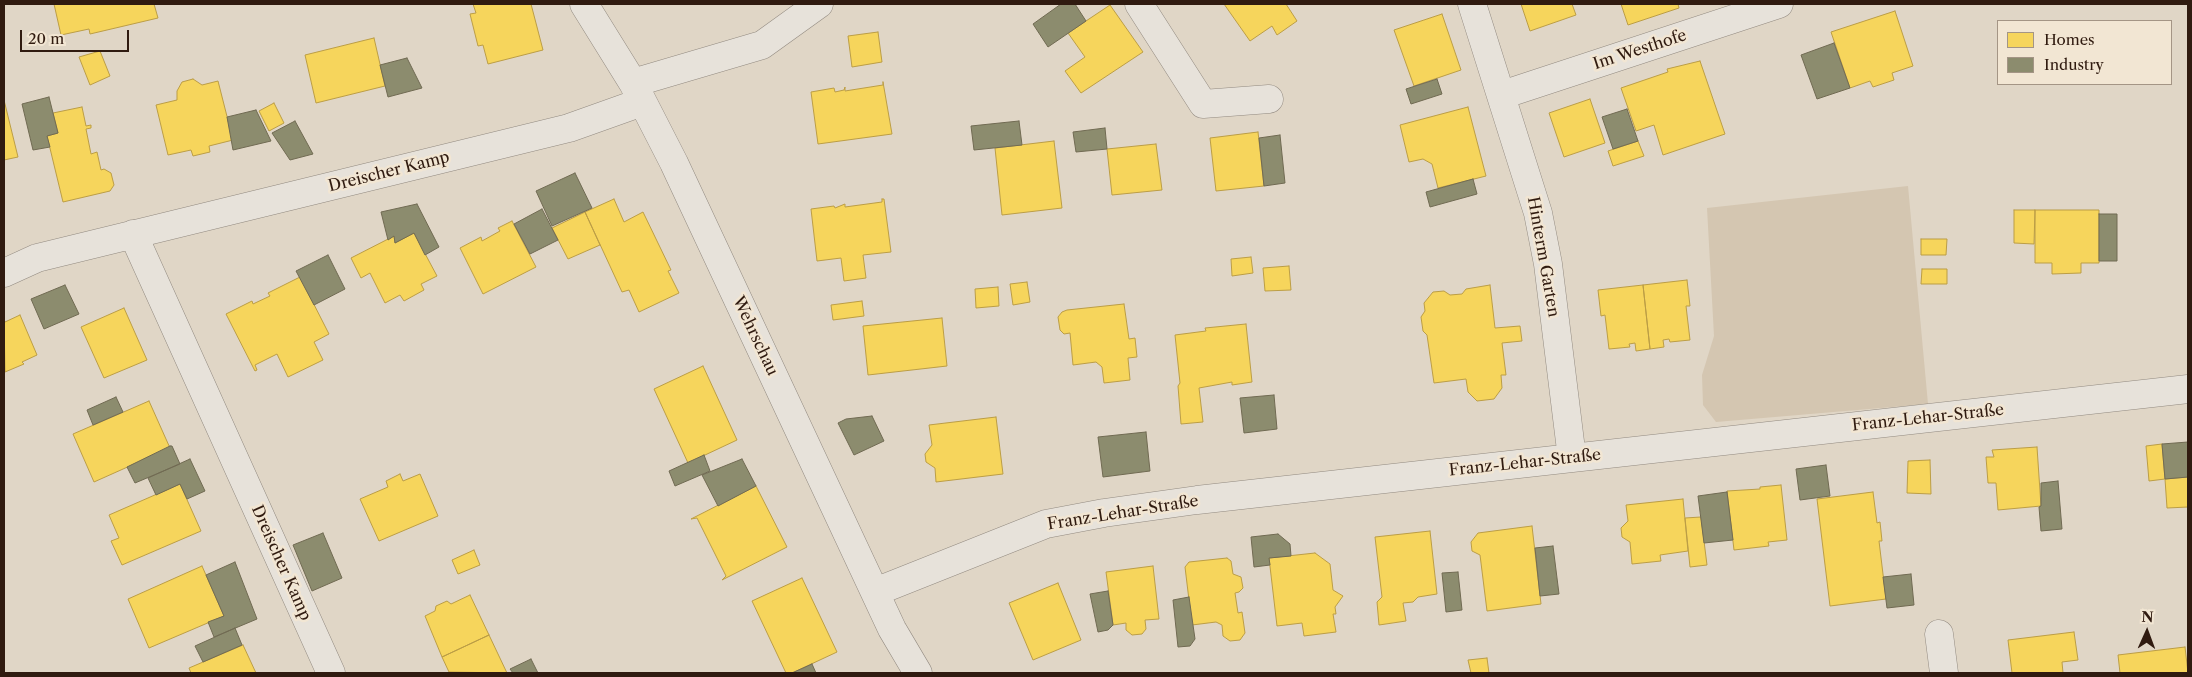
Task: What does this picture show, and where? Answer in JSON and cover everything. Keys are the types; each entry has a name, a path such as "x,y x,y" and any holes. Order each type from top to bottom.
{"street":[{"name":"Wehrschau","path":"584,4 638,92 678,172 892,629 918,673"},
{"name":"Dreischer Kamp","path":"4,272 37,258 569,128 638,92 762,45 819,4"},
{"path":"1139,4 1203,104 1269,99"},
{"name":"Hinterm Garten","path":"1472,4 1538,213 1548,264 1572,458"},
{"name":"Im Westhofe","path":"1502,95 1779,4"},
{"name":"Dreischer Kamp","path":"133,234 331,673"},
{"name":"Franz-Lehar-Straße","path":"875,592 1046,524 1104,513 2188,389"},
{"path":"1939,634 1944,673"}],"shaded area":[{"path":"1908,186 1928,404 1716,422 1703,405 1702,375 1714,336 1707,208"}],"building: Homes":[{"path":"54,4 154,4 158,18 90,34 89,29 61,35"},
{"path":"473,4 531,4 543,50 488,64 483,45 478,46 470,14 476,13"},
{"path":"1224,4 1286,4 1297,21 1277,35 1272,26 1250,41"},
{"path":"1521,4 1572,4 1576,15 1530,31"},
{"path":"1621,4 1678,4 1679,8 1628,25"},
{"path":"1110,5 1143,52 1081,93 1065,71 1085,57 1068,33"},
{"path":"1895,11 1913,66 1892,73 1894,80 1873,87 1870,81 1850,88 1831,32"},
{"path":"1442,14 1461,70 1414,86 1394,30"},
{"path":"878,32 882,62 852,67 848,36"},
{"path":"374,38 385,86 316,103 305,55"},
{"path":"100,51 110,76 90,85 79,57"},
{"path":"1700,61 1725,134 1663,155 1654,125 1636,131 1621,88 1668,72 1667,69"},
{"path":"193,79 202,85 218,81 233,140 209,146 210,152 193,156 191,150 168,155 156,105 177,100 177,91 182,82"},
{"path":"883,82 892,134 818,144 811,92 834,88 835,92 844,90 845,87 845,91 883,85"},
{"path":"1590,99 1605,143 1564,157 1549,113"},
{"path":"4,100 18,157 4,160"},
{"path":"274,103 284,123 269,131 259,111"},
{"path":"82,107 86,126 91,125 91,128 86,129 91,154 97,152 101,170 104,169 111,173 114,185 110,191 63,202 47,136 58,133 53,113"},
{"path":"1468,107 1486,176 1438,188 1432,164 1423,159 1409,162 1400,125"},
{"path":"1258,132 1264,186 1216,191 1210,138"},
{"path":"1054,141 1062,208 1002,215 995,148"},
{"path":"1638,141 1644,156 1613,166 1608,151"},
{"path":"1156,144 1162,190 1112,195 1107,149"},
{"path":"614,199 624,222 643,212 671,270 668,271 679,293 639,312 629,290 622,292 585,212"},
{"path":"882,199 884,199 891,252 863,255 866,278 844,281 841,258 817,261 811,209 834,206 835,208 845,204 845,207 882,202"},
{"path":"2014,210 2035,210 2034,244 2014,243"},
{"path":"2035,210 2099,210 2099,263 2081,263 2081,273 2052,274 2052,263 2035,263"},
{"path":"585,212 600,245 568,259 552,228"},
{"path":"512,221 536,267 483,294 460,248 481,237 482,241 500,231 498,228"},
{"path":"414,233 437,276 421,284 424,290 404,301 400,295 385,303 370,273 361,278 351,258 394,236 395,243"},
{"path":"1921,239 1947,239 1946,255 1921,255"},
{"path":"1251,257 1253,273 1232,276 1231,259"},
{"path":"1289,266 1291,290 1265,291 1263,268"},
{"path":"1922,269 1947,269 1947,284 1921,284"},
{"path":"300,277 329,334 314,342 323,360 288,377 277,354 255,365 257,370 255,371 226,314 252,301 253,304 270,296 268,293"},
{"path":"1687,280 1690,306 1686,306 1690,340 1670,342 1669,339 1663,340 1664,347 1650,349 1643,285"},
{"path":"1027,282 1030,302 1013,305 1010,284"},
{"path":"1490,285 1495,328 1520,326 1522,341 1502,343 1506,375 1501,375 1502,388 1494,399 1477,401 1468,392 1466,379 1434,383 1427,335 1423,331 1421,317 1425,311 1424,303 1433,292 1444,291 1450,295 1462,294 1466,289"},
{"path":"1643,285 1650,349 1636,351 1635,343 1629,344 1630,347 1609,349 1605,315 1601,316 1598,290"},
{"path":"998,287 999,306 976,308 975,289"},
{"path":"862,301 864,316 833,320 831,305"},
{"path":"1124,304 1129,339 1135,338 1137,357 1128,358 1130,380 1104,383 1102,367 1096,362 1073,365 1070,333 1064,334 1060,330 1058,317 1067,310"},
{"path":"124,308 147,360 104,378 81,327"},
{"path":"20,315 37,355 22,362 24,364 5,372 4,320 5,322"},
{"path":"942,318 947,366 868,375 863,326"},
{"path":"1246,324 1252,382 1232,385 1232,382 1199,388 1203,422 1181,424 1178,386 1180,383 1175,335 1206,331 1205,328"},
{"path":"703,366 737,440 688,463 654,389"},
{"path":"149,401 170,448 94,482 73,434"},
{"path":"996,417 1003,474 936,482 935,468 926,462 925,454 932,445 929,425"},
{"path":"2162,444 2165,479 2149,481 2146,446"},
{"path":"2037,447 2041,506 1998,510 1996,483 1988,483 1986,457 1994,457 1992,450"},
{"path":"1930,460 1931,494 1907,493 1908,461"},
{"path":"400,474 403,481 420,474 438,516 379,541 360,499 388,487 386,481"},
{"path":"2188,477 2188,507 2167,508 2165,479"},
{"path":"180,484 201,531 122,565 111,541 119,538 109,515"},
{"path":"1781,485 1787,540 1768,542 1769,546 1734,550 1727,491 1760,489 1760,487"},
{"path":"756,486 787,547 722,580 726,576 697,518 691,519"},
{"path":"1873,492 1877,523 1880,522 1882,541 1879,541 1886,599 1830,606 1817,499"},
{"path":"1683,499 1688,551 1660,555 1661,561 1632,564 1630,542 1622,537 1621,528 1628,521 1626,505"},
{"path":"1701,517 1707,565 1690,567 1685,518"},
{"path":"1532,526 1541,604 1487,611 1480,555 1472,551 1471,542 1478,533"},
{"path":"1430,531 1437,594 1418,597 1413,602 1403,603 1406,621 1379,625 1377,602 1382,597 1375,537"},
{"path":"474,550 480,565 458,574 452,560"},
{"path":"1315,553 1330,564 1333,590 1343,596 1335,607 1336,614 1333,614 1336,632 1304,636 1302,623 1277,626 1269,558"},
{"path":"1227,558 1231,561 1233,574 1241,577 1243,588 1235,593 1238,613 1242,612 1245,633 1240,640 1230,641 1223,636 1222,625 1216,622 1192,625 1185,567 1189,562"},
{"path":"202,566 224,616 149,648 128,599"},
{"path":"1153,566 1159,619 1145,620 1146,629 1142,634 1132,635 1126,630 1126,623 1113,625 1106,572"},
{"path":"802,578 837,652 792,673 786,673 752,601"},
{"path":"1058,583 1081,640 1033,660 1009,603"},
{"path":"470,595 489,635 442,657 425,616 435,611 436,606 447,601 451,604"},
{"path":"2074,632 2078,660 2062,662 2063,673 2012,673 2008,640"},
{"path":"489,635 507,673 449,672 442,657"},
{"path":"243,645 256,673 191,673 189,668"},
{"path":"2185,647 2188,673 2120,673 2118,655"},
{"path":"1487,658 1489,673 1471,673 1468,660"}],"building: Industry":[{"path":"1061,4 1075,4 1086,21 1048,47 1033,24"},
{"path":"1834,43 1850,88 1817,99 1801,55"},
{"path":"407,58 422,88 388,97 380,65"},
{"path":"1437,79 1442,94 1411,104 1406,89"},
{"path":"49,97 58,133 47,136 50,147 33,150 22,104"},
{"path":"1627,109 1638,141 1613,149 1602,117"},
{"path":"256,110 271,141 233,150 227,117"},
{"path":"295,121 313,154 290,160 272,133"},
{"path":"1019,121 1022,145 974,150 971,126"},
{"path":"1105,128 1107,149 1076,152 1073,132"},
{"path":"1280,135 1285,183 1264,186 1259,138"},
{"path":"575,173 592,208 552,226 536,191"},
{"path":"1473,179 1477,194 1430,207 1426,192"},
{"path":"417,204 439,247 425,255 414,233 395,243 394,236 388,240 381,212"},
{"path":"542,209 558,240 530,254 514,224"},
{"path":"2099,214 2117,214 2117,261 2099,261"},
{"path":"328,255 345,289 314,305 296,271"},
{"path":"65,285 79,314 44,329 31,299"},
{"path":"1274,395 1277,429 1244,433 1240,398"},
{"path":"116,397 123,412 93,425 87,410"},
{"path":"872,416 884,441 854,455 838,423 846,419"},
{"path":"1146,432 1150,471 1103,477 1098,437"},
{"path":"2188,442 2188,477 2165,479 2162,444"},
{"path":"172,446 180,464 135,483 127,467"},
{"path":"704,455 710,471 675,486 669,471"},
{"path":"190,459 205,491 187,499 180,484 156,495 148,478"},
{"path":"742,459 756,486 718,506 702,475"},
{"path":"1826,465 1830,496 1800,500 1796,469"},
{"path":"2058,481 2062,529 2041,531 2039,507 2041,506 2041,483"},
{"path":"1727,492 1733,540 1704,543 1698,496"},
{"path":"323,533 342,578 312,591 293,545"},
{"path":"1278,534 1290,544 1291,556 1269,558 1270,565 1254,567 1251,537"},
{"path":"1553,546 1559,594 1540,596 1535,548"},
{"path":"235,562 257,619 214,637 208,622 224,616 206,575"},
{"path":"1458,572 1462,610 1446,612 1442,573"},
{"path":"1911,574 1914,605 1887,608 1883,577"},
{"path":"1108,591 1113,625 1108,630 1098,632 1090,594"},
{"path":"1189,597 1195,639 1190,646 1178,647 1173,600"},
{"path":"235,628 242,645 203,662 195,646"},
{"path":"531,659 538,673 513,673 510,669"},
{"path":"812,664 816,673 792,673"}]}
